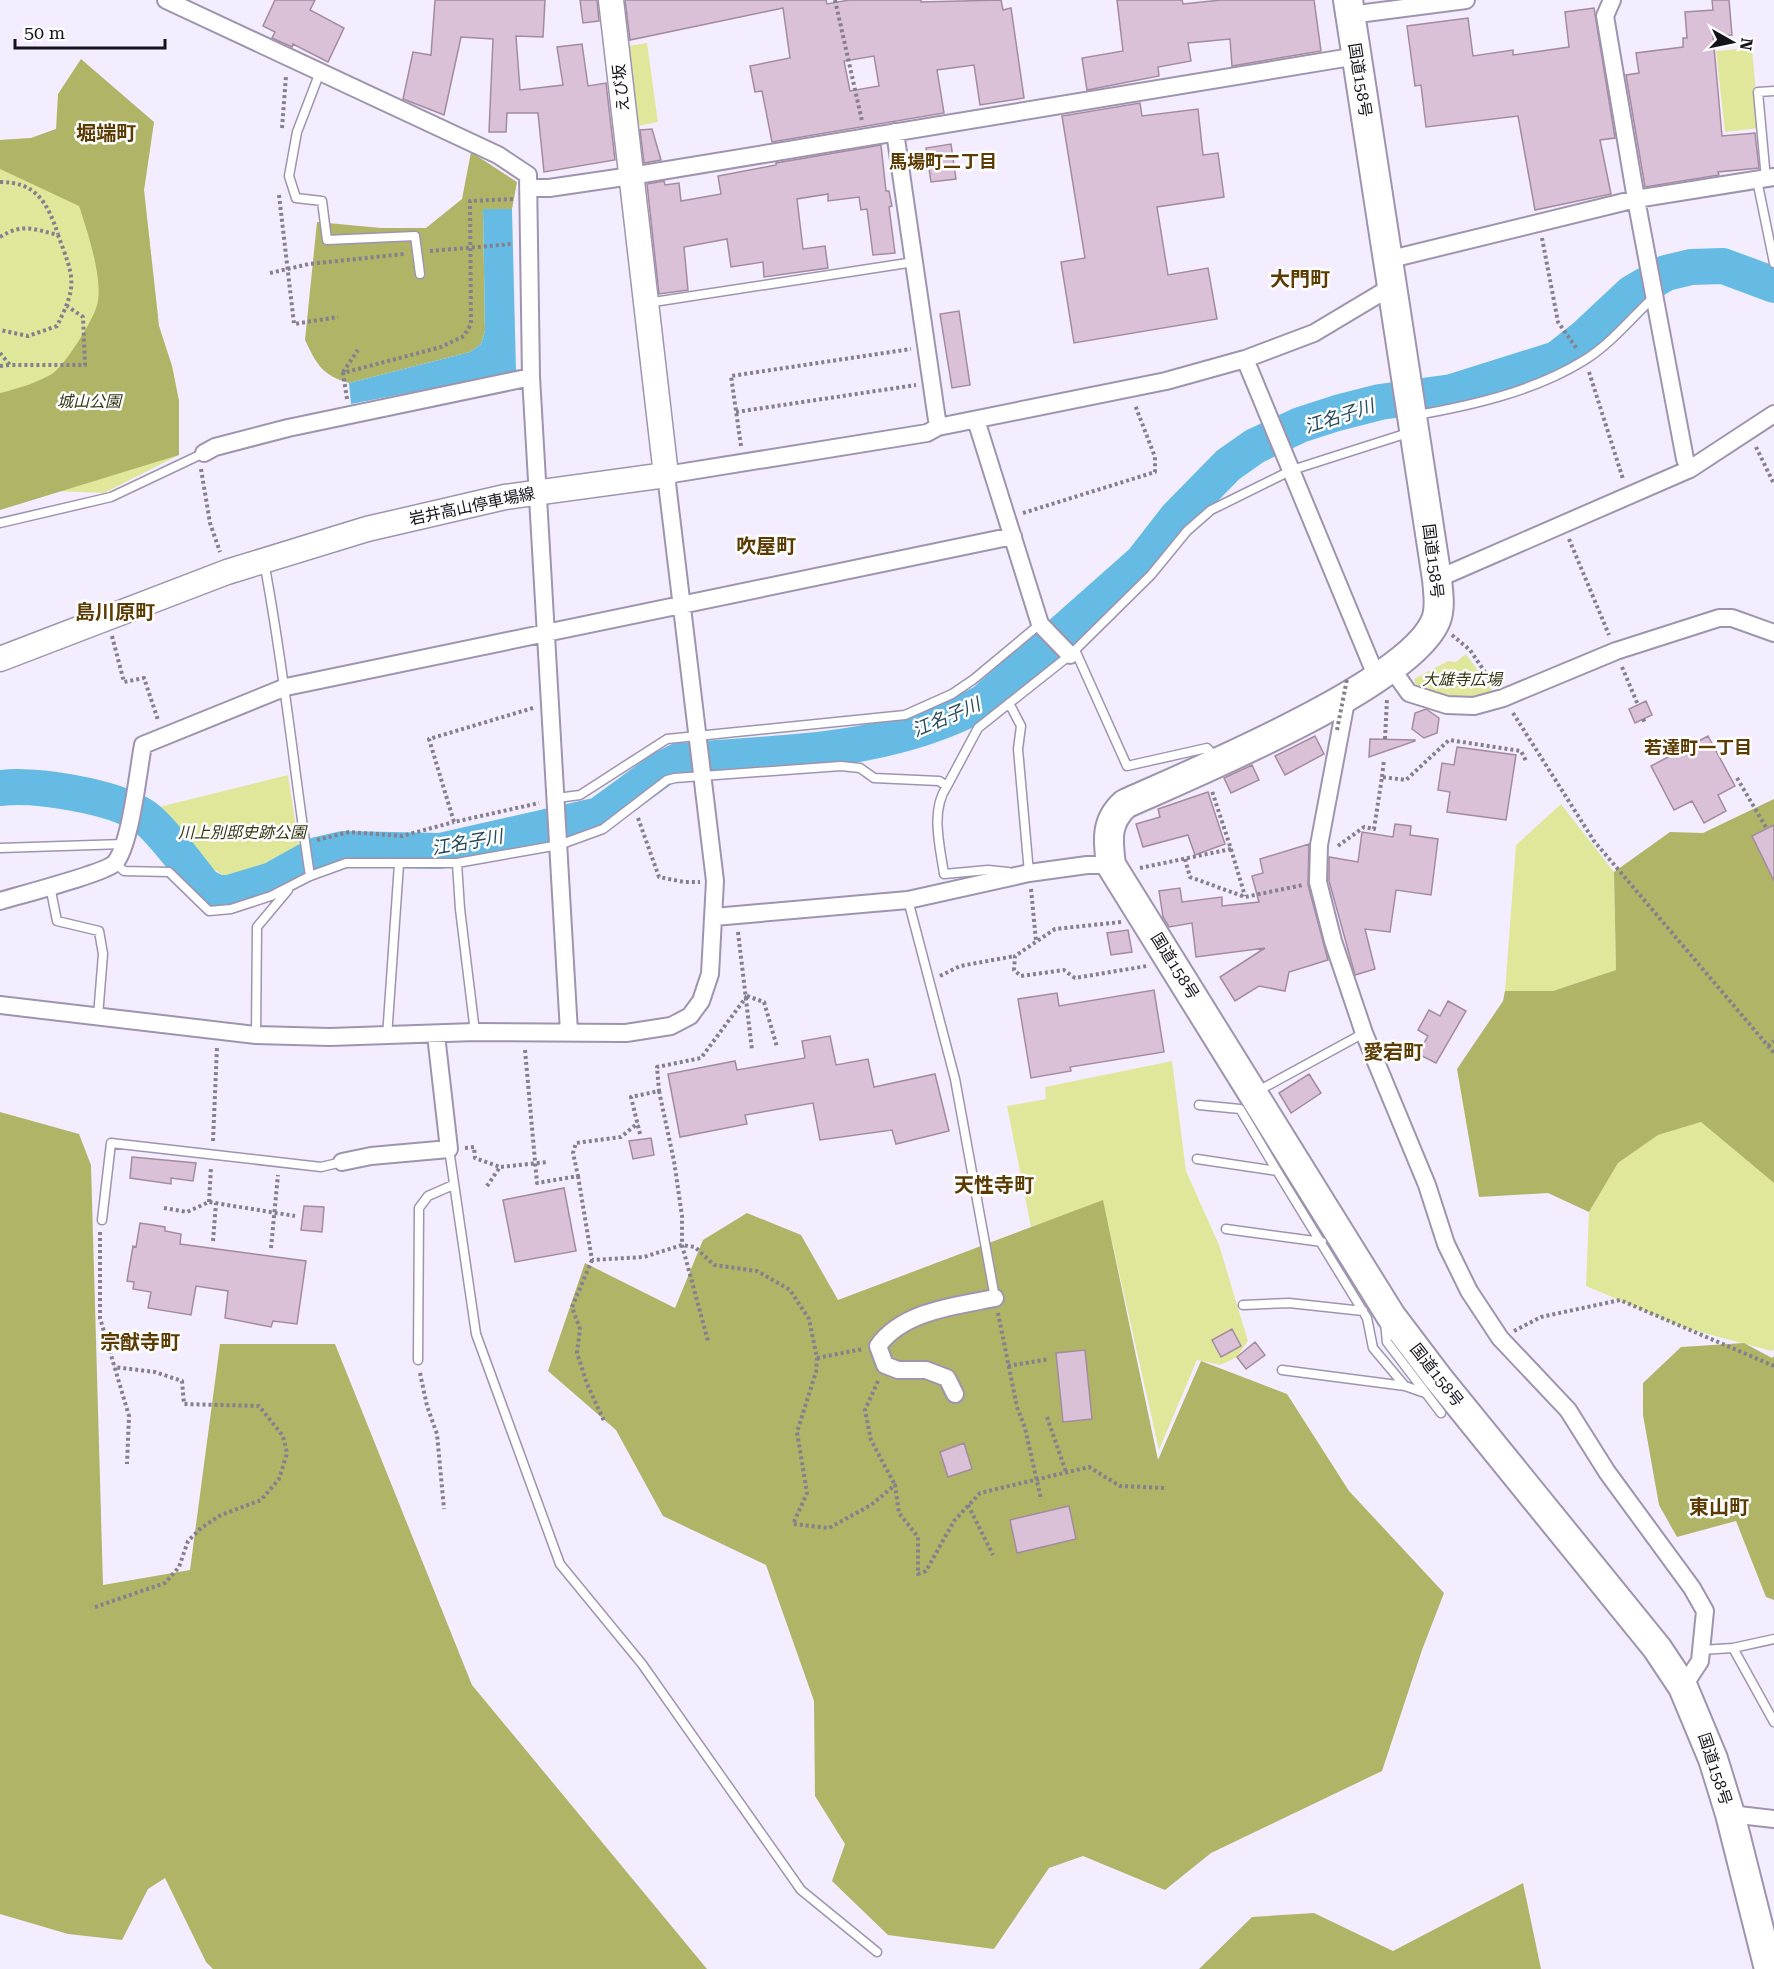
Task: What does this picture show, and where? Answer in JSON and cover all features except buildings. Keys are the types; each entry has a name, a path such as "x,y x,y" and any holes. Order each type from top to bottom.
{"highway":[{"name":"国道158号","path":"1349,7 1437,579 1436,621 1406,657 1386,673 1347,687 1211,764 1125,804 1116,812 1110,823 1108,837 1113,869 1391,1316 1438,1378 1657,1648 1683,1687 1700,1723 1730,1814 1769,1969"}],"main road":[{"name":"えび坂","path":"611,0 631,176"},
{"path":"631,176 666,475"},
{"name":"岩井高山停車場線","path":"0,659 264,559 399,521 537,492 666,475"}],"street":[{"path":"166,0 196,7 321,72 498,155 528,175 531,377 548,633 569,1032"},
{"path":"1349,7 1466,0"},
{"path":"1611,0 1605,16 1636,199 1685,459 1690,469"},
{"path":"529,193 1357,56"},
{"path":"895,132 938,427"},
{"path":"0,1005 256,1035 387,1037 475,1032 626,1033 671,1026 690,1016 701,1001 710,974 715,881 666,475 927,433 938,427 1129,388 1245,359 1314,333 1389,274 1636,199 1766,179"},
{"path":"1245,359 1292,470 1386,673 1409,693 1448,705 1474,706 1503,698 1616,651 1719,618 1731,618 1774,633"},
{"path":"204,453 215,447 288,428 531,377"},
{"path":"1437,579 1690,469 1774,414"},
{"path":"976,420 1042,627 1068,651"},
{"path":"0,901 98,873 115,863 126,836 143,745 286,687 1013,536"},
{"path":"1347,687 1319,845 1318,882 1333,941 1364,1033 1427,1185 1446,1244 1469,1291 1500,1338 1568,1410 1607,1472 1692,1588 1705,1611 1700,1661 1683,1687"},
{"path":"714,917 908,900 1029,873 1087,865 1113,869"},
{"path":"342,1162 371,1156 449,1149 436,1035"},
{"path":"955,1394 947,1378 926,1370 898,1370 885,1365 878,1346 889,1331 934,1310 994,1298"},
{"path":"1730,1814 1774,1819"}],"lane":[{"path":"321,72 297,132 289,176 296,198 322,201 327,240 415,236 420,274"},
{"path":"1774,91 1758,92 1774,263"},
{"path":"646,303 914,262"},
{"path":"1009,703 1021,726 1018,749 1029,873 988,870 944,874 938,818 940,797 978,728 1068,651 1151,575 1187,531 1206,514 1237,495 1292,470 1410,410 1514,392 1559,374 1585,360 1655,296"},
{"path":"0,523 111,496 204,453"},
{"path":"264,559 286,687 310,876"},
{"path":"557,805 580,795 667,739 697,738 905,716 952,694 1042,627"},
{"path":"1068,651 1128,766 1207,748 1211,764"},
{"path":"115,863 124,872 169,872 209,911 231,909 346,863 458,863 559,842 603,830 667,780 701,772 841,766 860,768 874,778 939,781 947,786"},
{"path":"0,848 126,836"},
{"path":"458,863 460,909 475,1032"},
{"path":"387,1037 399,864"},
{"path":"50,885 57,921 99,931 103,954 98,1016"},
{"path":"256,1035 257,927 290,887"},
{"path":"908,900 955,1079 994,1298"},
{"path":"1254,1093 1364,1033"},
{"path":"1199,1105 1240,1109 1367,1318 1373,1348 1405,1386"},
{"path":"102,1220 111,1143 321,1167 342,1162"},
{"path":"449,1149 476,1334 560,1564 642,1664 801,1890 877,1952"},
{"path":"1197,1158 1277,1171"},
{"path":"418,1360 419,1208 428,1196 453,1185"},
{"path":"1226,1230 1322,1242"},
{"path":"1243,1305 1289,1303 1363,1311"},
{"path":"1391,1316 1385,1322 1387,1342 1441,1413"},
{"path":"1282,1370 1405,1386 1425,1393"},
{"path":"1701,1650 1733,1648 1774,1639"},
{"path":"1733,1648 1774,1722"}],"path":[{"path":"835,0 866,136"},
{"path":"0,182 27,184 36,193 58,235 70,270 73,292 57,326 28,336 0,330"},
{"path":"343,373 441,347 464,336 471,324 470,201 529,193"},
{"path":"0,237 13,229 25,227 58,235"},
{"path":"418,252 530,242"},
{"path":"270,273 309,264 407,254"},
{"path":"287,269 294,324 338,317"},
{"path":"0,366 86,364 82,317 68,306"},
{"path":"744,462 731,376 927,346"},
{"path":"349,415 343,373 358,350"},
{"path":"0,352 10,365"},
{"path":"736,412 932,383"},
{"path":"1007,518 1155,471 1155,457 1129,388"},
{"path":"1749,432 1774,484"},
{"path":"204,480 210,523 227,572"},
{"path":"1563,525 1606,629"},
{"path":"107,618 124,682 144,678 163,737"},
{"path":"1470,650 1594,841 1774,1053"},
{"path":"1385,739 1386,673"},
{"path":"1625,675 1638,705"},
{"path":"1337,730 1347,687"},
{"path":"454,822 429,738 533,708 552,712"},
{"path":"1382,777 1406,780 1449,740 1521,751 1526,761"},
{"path":"1319,845 1335,848 1364,827 1374,829 1384,760"},
{"path":"1211,764 1245,897"},
{"path":"1737,778 1767,829"},
{"path":"305,844 349,831 402,836 454,822 557,805"},
{"path":"634,808 659,877 684,882 715,881"},
{"path":"1113,869 1146,867 1231,849"},
{"path":"1185,860 1190,877 1245,897 1318,882"},
{"path":"1146,867 1148,874"},
{"path":"1029,873 1036,941"},
{"path":"735,915 752,1050"},
{"path":"929,981 960,966 1015,956 1055,929 1145,920"},
{"path":"1015,956 1014,970 1021,976 1064,970 1075,978 1146,965 1152,975"},
{"path":"747,996 765,1002 777,1047"},
{"path":"708,1341 682,1245 682,1216 674,1161 659,1091 657,1067 701,1058 747,996"},
{"path":"213,1154 218,1030"},
{"path":"524,1032 537,1183 578,1176"},
{"path":"1768,1046 1774,1041"},
{"path":"640,1134 631,1097 659,1091"},
{"path":"605,1423 586,1384 577,1353 580,1329 572,1307 592,1260 573,1153 576,1143 621,1137 638,1123"},
{"path":"475,1158 500,1167 548,1162"},
{"path":"271,1248 279,1162"},
{"path":"487,1186 500,1167"},
{"path":"209,1202 210,1184"},
{"path":"164,1208 187,1212 209,1202 273,1215 296,1216"},
{"path":"213,1241 216,1203"},
{"path":"99,1237 100,1318 129,1416 127,1464"},
{"path":"592,1260 644,1257 682,1245 695,1247 714,1265 757,1271 790,1290 809,1319 817,1358 816,1372 797,1432 807,1493 793,1524 829,1528 871,1505 895,1485"},
{"path":"1500,1338 1541,1317 1620,1300 1774,1366"},
{"path":"1001,1327 1017,1407 1038,1478 1041,1499"},
{"path":"817,1358 878,1346"},
{"path":"1008,1366 1049,1359"},
{"path":"418,1360 427,1406 437,1434 444,1509"},
{"path":"885,1365 865,1410 872,1440 895,1485 900,1513 918,1537 918,1574 926,1571 954,1521 980,1492 1089,1467 1120,1486 1166,1488"},
{"path":"95,1607 165,1584 179,1567 188,1541 201,1528 220,1515 261,1500 279,1479 287,1453 283,1436 259,1406 184,1404 183,1381 155,1372 114,1367"},
{"path":"1047,1417 1066,1472"},
{"path":"968,1506 993,1555"}],"green space":[{"path":"647,43 658,122 638,126 628,46"},
{"path":"1752,48 1759,128 1725,132 1716,51"},
{"name":"城山公園","path":"81,59 154,122 144,190 159,326 172,366 179,401 179,455 0,510 0,393 33,383 58,369 90,321 99,295 94,256 79,206 0,169 0,140 31,138 56,129 58,94"},
{"name":"城山公園","path":"154,122 144,190 159,326 172,366 179,401 179,455 104,493 0,489 0,140 31,138 56,129"},
{"path":"471,152 517,182 512,209 483,210 485,331 481,344 470,352 349,383 332,376 321,368 305,340 317,222 381,228 426,228 462,199"},
{"name":"大雄寺広場","path":"1466,654 1494,693 1489,696 1487,693 1471,699 1461,699 1416,687 1414,679 1448,661 1456,662"},
{"name":"川上別邸史跡公園","path":"288,775 300,852 254,876 226,877 213,869 155,808"},
{"path":"1774,799 1774,1183 1701,1122 1658,1135 1618,1163 1589,1212 1548,1193 1479,1197 1457,1069 1503,1001 1505,991 1553,991 1616,970 1614,872 1670,832 1703,833"},
{"path":"1561,804 1614,872 1616,970 1553,991 1505,991 1516,845"},
{"path":"1172,1061 1186,1171 1219,1245 1248,1341 1237,1357 1221,1365 1197,1360 1159,1450 1103,1201 1031,1227 1007,1106 1046,1099 1045,1087"},
{"path":"0,1112 79,1134 91,1165 103,1585 190,1570 220,1344 335,1344 472,1685 707,1969 213,1969 206,1962 165,1878 148,1889 122,1940 68,1934 0,1914"},
{"path":"1701,1122 1774,1183 1774,1349 1772,1351 1685,1328 1586,1286 1589,1212 1618,1163 1658,1135"},
{"path":"1103,1200 1158,1460 1201,1361 1287,1394 1349,1491 1444,1593 1422,1650 1382,1771 1211,1853 1165,1890 1083,1856 1049,1868 994,1949 888,1935 832,1881 845,1844 815,1796 814,1701 766,1565 663,1516 616,1430 548,1371 585,1263 675,1308 703,1240 747,1213 801,1235 838,1300"},
{"path":"1744,1343 1772,1358 1774,1356 1774,1600 1766,1597 1736,1521 1677,1537 1659,1505 1643,1415 1643,1383 1681,1347"},
{"path":"1523,1883 1541,1969 1199,1969 1252,1917 1314,1913 1393,1951"}],"water":[{"path":"483,209 512,209 516,372 351,404 349,383 470,352 481,344 485,331"}],"waterway":[{"name":"江名子川","path":"0,788 34,788 74,793 129,809 150,821 204,886 218,893 229,893 272,880 317,855 343,849 440,851 599,815 662,769 678,761 835,748 910,732 947,719 984,702 1142,562 1177,517 1228,465 1255,446 1300,425 1337,413 1380,402 1452,392 1557,359 1585,337 1632,293 1666,273 1691,267 1723,266 1774,285"}],"district":[{"name":"堀端町","path":"106,133"},
{"name":"馬場町二丁目","path":"943,161"},
{"name":"大門町","path":"1300,279"},
{"name":"吹屋町","path":"766,546"},
{"name":"島川原町","path":"115,612"},
{"name":"若達町一丁目","path":"1698,747"},
{"name":"愛宕町","path":"1393,1052"},
{"name":"天性寺町","path":"994,1185"},
{"name":"宗猷寺町","path":"140,1342"},
{"name":"東山町","path":"1719,1507"}]}
